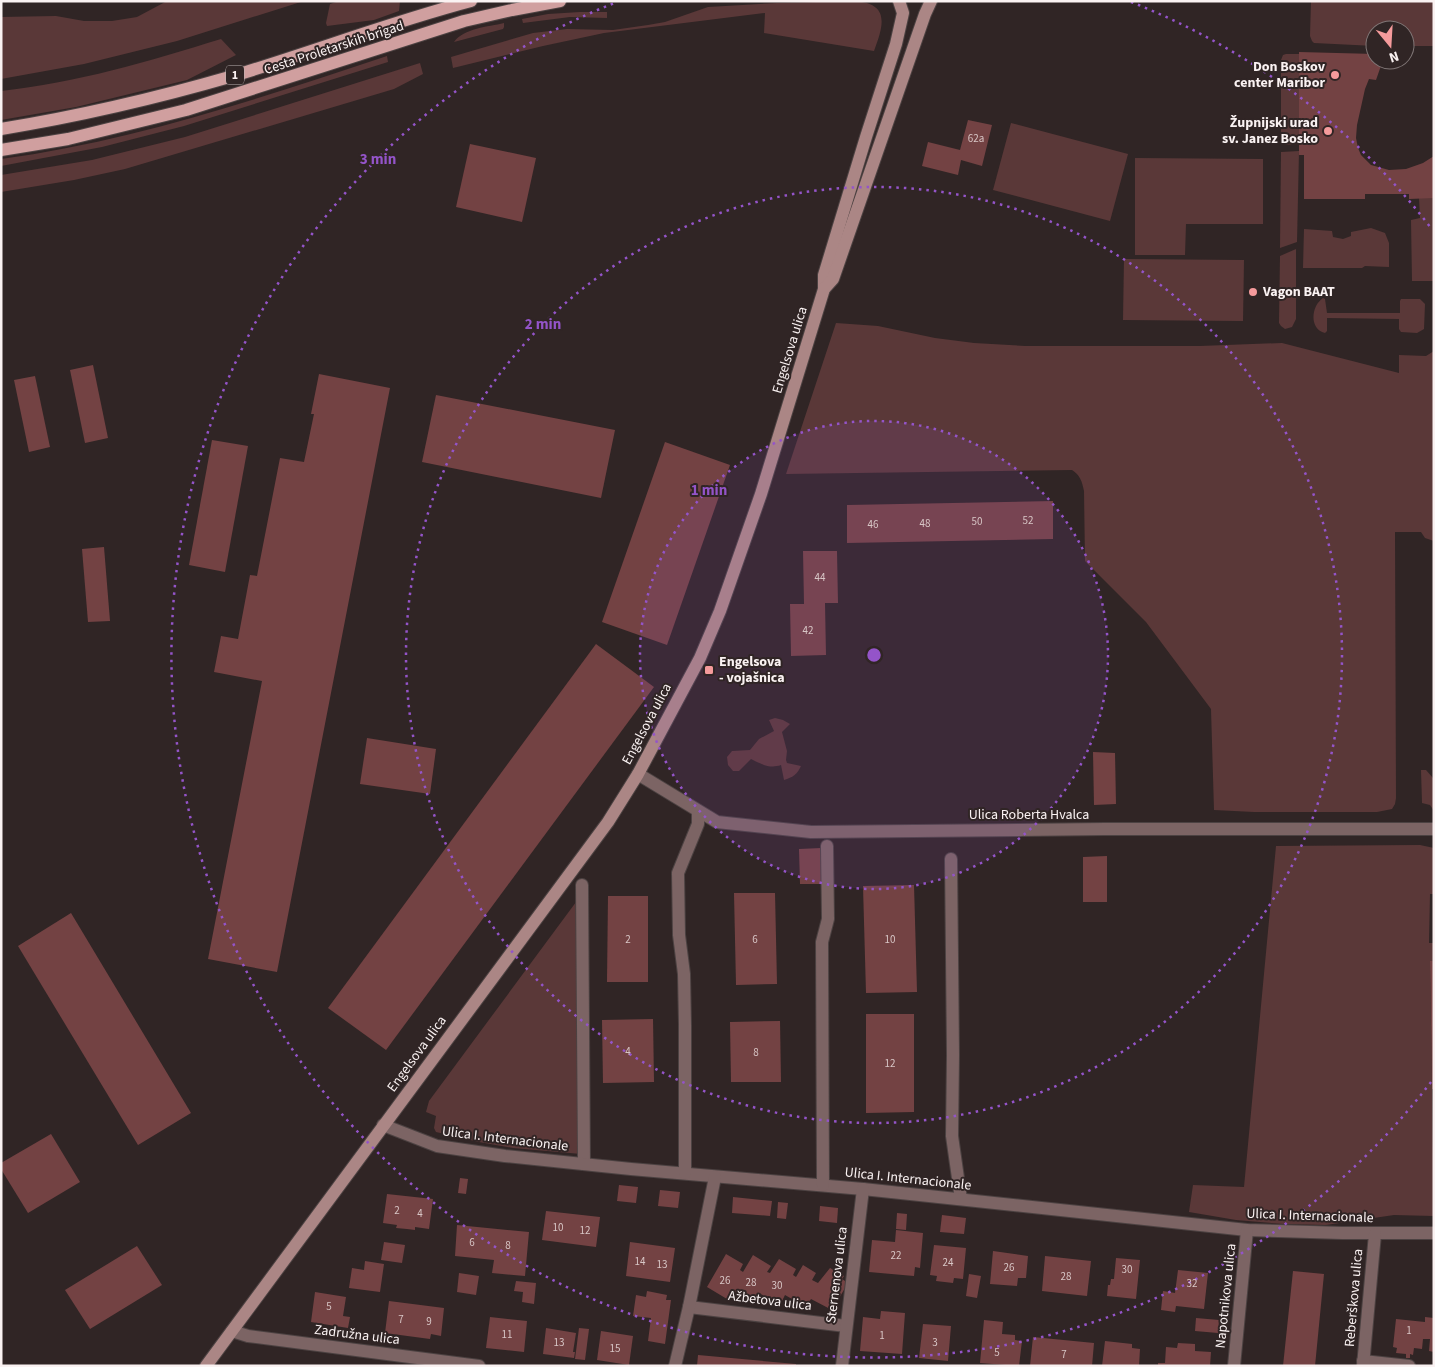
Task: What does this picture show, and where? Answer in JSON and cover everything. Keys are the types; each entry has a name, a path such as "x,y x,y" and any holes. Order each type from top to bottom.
{"main road":[{"name":"Cesta Proletarskih brigad","path":"1,150 68,139 186,110 464,21 560,1"},
{"name":"Cesta Proletarskih brigad","path":"1,129 63,119 183,90 466,2"}],"street":[{"path":"824,289 824,275 829,257 896,44 903,13 899,1"},
{"name":"Engelsova ulica","path":"206,1366 608,822 638,774 700,658 720,611 761,494 824,289 832,279 931,1"},
{"path":"464,21 466,2"},
{"name":"Ulica Roberta Hvalca","path":"638,774 717,822 811,832 1105,829 1434,830"},
{"path":"686,1173 685,1008 684,974 679,935 678,873 698,824 698,811"},
{"path":"823,1185 822,942 828,919 827,846"},
{"path":"951,859 952,1136 961,1200"},
{"path":"582,885 584,1164"},
{"name":"Ulica I. Internacionale","path":"384,1125 436,1146 505,1156 715,1177 823,1185 1248,1230 1376,1234 1434,1233"},
{"path":"675,1366 715,1177"},
{"name":"Sternenova ulica","path":"842,1366 863,1189"},
{"name":"Napotnikova ulica","path":"1234,1366 1248,1230"},
{"name":"Reberškova ulica","path":"1363,1363 1376,1234"},
{"name":"Ažbetova ulica","path":"689,1307 846,1326"},
{"name":"Zadružna ulica","path":"232,1331 248,1336 479,1366"},
{"path":"1363,1363 1409,1366"}],"shaded area":[{"path":"167,1 304,1 177,41 84,64 1,79 1,17 56,16 84,21 112,21 137,17"},
{"path":"339,1 400,1 399,11 374,20 327,26 330,4"},
{"path":"855,1 867,3 879,12 881,18 880,33 874,51 764,33 765,13 604,33 453,68 451,57 533,33 567,29 613,30 648,25 665,22 708,7"},
{"path":"1311,1 1434,1 1434,46 1415,46 1415,20 1365,20 1365,46 1314,43 1310,36"},
{"path":"607,12 607,18 570,17 523,23 522,19 548,14"},
{"path":"504,23 503,29 454,42 458,37 470,31"},
{"path":"221,39 236,55 187,80 76,107 1,120 1,91 85,77"},
{"path":"1299,54 1299,144 1281,145 1281,60 1283,55"},
{"path":"387,56 388,62 184,126 102,147 1,166 1,159 50,151 148,130 244,102"},
{"path":"420,63 423,74 394,89 125,169 74,180 1,192 1,175 92,160 185,137"},
{"path":"1011,123 1128,154 1110,221 993,190"},
{"path":"1299,151 1297,242 1280,248 1281,152"},
{"path":"1135,158 1263,159 1263,224 1186,224 1185,255 1135,255"},
{"path":"1419,198 1434,198 1434,281 1412,281 1411,220 1420,218"},
{"path":"1371,228 1385,233 1389,243 1389,267 1303,268 1304,229 1332,231 1333,237 1343,239 1351,236 1351,232"},
{"path":"1296,249 1296,319 1292,327 1285,329 1279,323 1280,256"},
{"path":"1124,259 1244,260 1243,321 1123,320"},
{"path":"1323,298 1325,299 1327,313 1400,313 1401,299 1420,299 1425,304 1424,329 1417,333 1401,332 1399,329 1399,319 1327,318 1327,331 1325,333 1316,327 1314,322 1316,306"},
{"path":"836,323 878,326 935,338 974,343 1025,346 1200,346 1282,343 1399,373 1399,355 1426,356 1434,351 1434,541 1425,538 1421,532 1395,532 1396,798 1392,809 1377,812 1254,812 1214,810 1211,709 1146,622 1085,561 1084,491 1080,479 1072,470 786,474"},
{"path":"775,718 790,724 782,732 787,751 786,760 787,763 801,766 798,772 784,780 781,765 769,766 751,759 739,771 733,771 728,765 727,757 732,751 750,750 759,739 774,731 769,720"},
{"path":"1421,770 1426,770 1433,778 1434,811 1430,805 1422,803"},
{"path":"1420,845 1434,848 1434,894 1430,894 1429,943 1434,943 1434,961 1430,962 1434,1216 1394,1215 1326,1225 1236,1220 1189,1212 1193,1185 1244,1187 1276,846"},
{"path":"579,898 581,1154 513,1148 436,1132 434,1128 436,1116 426,1112 429,1101"}],"building":[{"name":"Župnijski urad sv. Janez Bosko","path":"1299,52 1365,54 1365,70 1380,70 1376,80 1369,79 1357,125 1356,138 1361,155 1371,165 1389,170 1406,169 1423,163 1434,156 1434,198 1409,199 1409,194 1365,194 1365,199 1304,199 1304,155 1299,155"},
{"path":"968,120 992,125 982,166 961,160 958,175 922,166 928,142 960,150"},
{"path":"470,144 536,158 522,222 456,207"},
{"path":"93,365 108,438 85,443 70,370"},
{"path":"319,374 390,388 277,972 208,959 262,681 214,672 221,636 238,639 250,575 257,576 280,458 304,462 314,414 311,414"},
{"path":"35,376 50,447 29,452 14,380"},
{"path":"436,395 615,430 601,498 422,462"},
{"path":"212,440 248,446 225,572 189,565"},
{"path":"665,442 730,465 667,645 602,622"},
{"path":"1053,501 1053,539 847,543 847,505"},
{"path":"104,547 110,621 88,622 82,549"},
{"path":"803,551 837,551 838,603 825,603 826,655 791,656 790,604 804,604"},
{"path":"596,644 654,687 386,1050 328,1008"},
{"path":"367,738 436,749 430,794 360,784"},
{"path":"1093,752 1115,753 1116,804 1094,805"},
{"path":"821,848 822,884 800,884 799,849"},
{"path":"1107,856 1107,902 1083,902 1083,857"},
{"path":"914,885 917,992 866,993 863,886"},
{"path":"734,893 775,893 777,984 736,985"},
{"path":"608,896 648,896 648,982 607,982"},
{"path":"71,913 191,1113 138,1145 18,946"},
{"path":"1430,961 1434,961 1434,1089 1432,1089"},
{"path":"866,1014 914,1014 914,1112 866,1113"},
{"path":"653,1019 654,1082 603,1083 602,1020"},
{"path":"780,1021 781,1082 731,1082 730,1022"},
{"path":"51,1134 80,1182 28,1213 1,1169 1,1163"},
{"path":"460,1178 468,1179 466,1194 458,1193"},
{"path":"619,1185 638,1187 636,1203 617,1201"},
{"path":"660,1190 680,1192 678,1208 658,1206"},
{"path":"387,1194 433,1199 429,1229 415,1227 415,1230 396,1228 397,1225 383,1223"},
{"path":"733,1197 772,1201 770,1216 732,1213"},
{"path":"778,1202 788,1203 786,1219 777,1218"},
{"path":"820,1206 838,1208 837,1223 819,1221"},
{"path":"546,1211 600,1217 596,1247 542,1240"},
{"path":"897,1213 907,1214 906,1230 896,1229"},
{"path":"942,1215 966,1218 964,1234 940,1232"},
{"path":"457,1225 529,1232 525,1276 492,1273 494,1260 455,1256"},
{"path":"896,1230 923,1233 920,1268 915,1267 914,1276 869,1272 872,1240 895,1242"},
{"path":"384,1242 405,1245 402,1263 381,1260"},
{"path":"630,1242 675,1248 670,1282 626,1276"},
{"path":"934,1245 966,1248 963,1279 954,1278 953,1283 936,1281 937,1276 930,1275"},
{"path":"137,1246 162,1285 90,1329 65,1290"},
{"path":"993,1251 1028,1256 1026,1278 1018,1278 1017,1286 990,1284"},
{"path":"726,1254 743,1264 740,1270 743,1272 753,1255 771,1266 767,1272 770,1273 779,1259 796,1269 793,1275 796,1277 803,1265 816,1273 812,1280 818,1283 830,1268 844,1276 842,1279 848,1283 832,1310 811,1299 806,1307 785,1295 780,1305 759,1293 753,1302 732,1290 727,1299 707,1287"},
{"path":"1045,1256 1091,1261 1087,1296 1042,1291"},
{"path":"1116,1258 1140,1260 1136,1299 1107,1296 1108,1285 1110,1285 1111,1279 1114,1279"},
{"path":"365,1261 384,1264 380,1292 349,1288 352,1268 364,1270"},
{"path":"1178,1270 1208,1273 1204,1309 1176,1306 1175,1312 1161,1310 1163,1291 1175,1293"},
{"path":"1293,1271 1324,1274 1315,1366 1283,1366"},
{"path":"459,1273 479,1276 476,1295 457,1292"},
{"path":"969,1274 981,1276 977,1298 966,1296"},
{"path":"516,1281 536,1283 534,1304 522,1302 523,1292 514,1291"},
{"path":"647,1291 667,1295 666,1300 671,1300 665,1344 648,1341 651,1318 633,1316 636,1295 646,1297"},
{"path":"315,1292 346,1297 343,1316 350,1317 348,1328 311,1322"},
{"path":"389,1301 444,1308 441,1336 431,1334 430,1339 385,1333"},
{"path":"881,1311 905,1313 902,1354 860,1351 863,1317 880,1319"},
{"path":"490,1317 527,1321 524,1352 486,1348"},
{"path":"1425,1317 1434,1318 1434,1352 1429,1351 1430,1339 1423,1339 1422,1349 1414,1348 1413,1355 1410,1354 1410,1358 1406,1358 1406,1354 1396,1353 1397,1348 1393,1347 1396,1319 1425,1322"},
{"path":"1196,1318 1219,1320 1218,1333 1195,1331"},
{"path":"984,1320 1003,1322 1002,1334 1015,1335 1015,1340 1022,1341 1019,1366 980,1363"},
{"path":"923,1324 951,1326 948,1361 919,1358"},
{"path":"546,1328 576,1333 574,1358 543,1354"},
{"path":"579,1328 589,1329 585,1360 575,1359"},
{"path":"601,1331 633,1336 629,1365 597,1360"},
{"path":"1033,1337 1094,1343 1092,1366 1030,1366"},
{"path":"1105,1341 1132,1344 1132,1348 1140,1349 1139,1366 1102,1366"},
{"path":"1178,1343 1195,1344 1195,1351 1211,1352 1210,1366 1158,1366 1158,1363 1165,1363 1166,1347 1177,1348"},
{"path":"698,1355 796,1364 796,1366 697,1366"}],"place":[{"name":"Don Boskov center Maribor","path":"1335,75"},
{"name":"Župnijski urad sv. Janez Bosko","path":"1328,131"},
{"name":"Vagon BAAT","path":"1253,292"},
{"name":"Engelsova - vojašnica","path":"709,670"}]}
